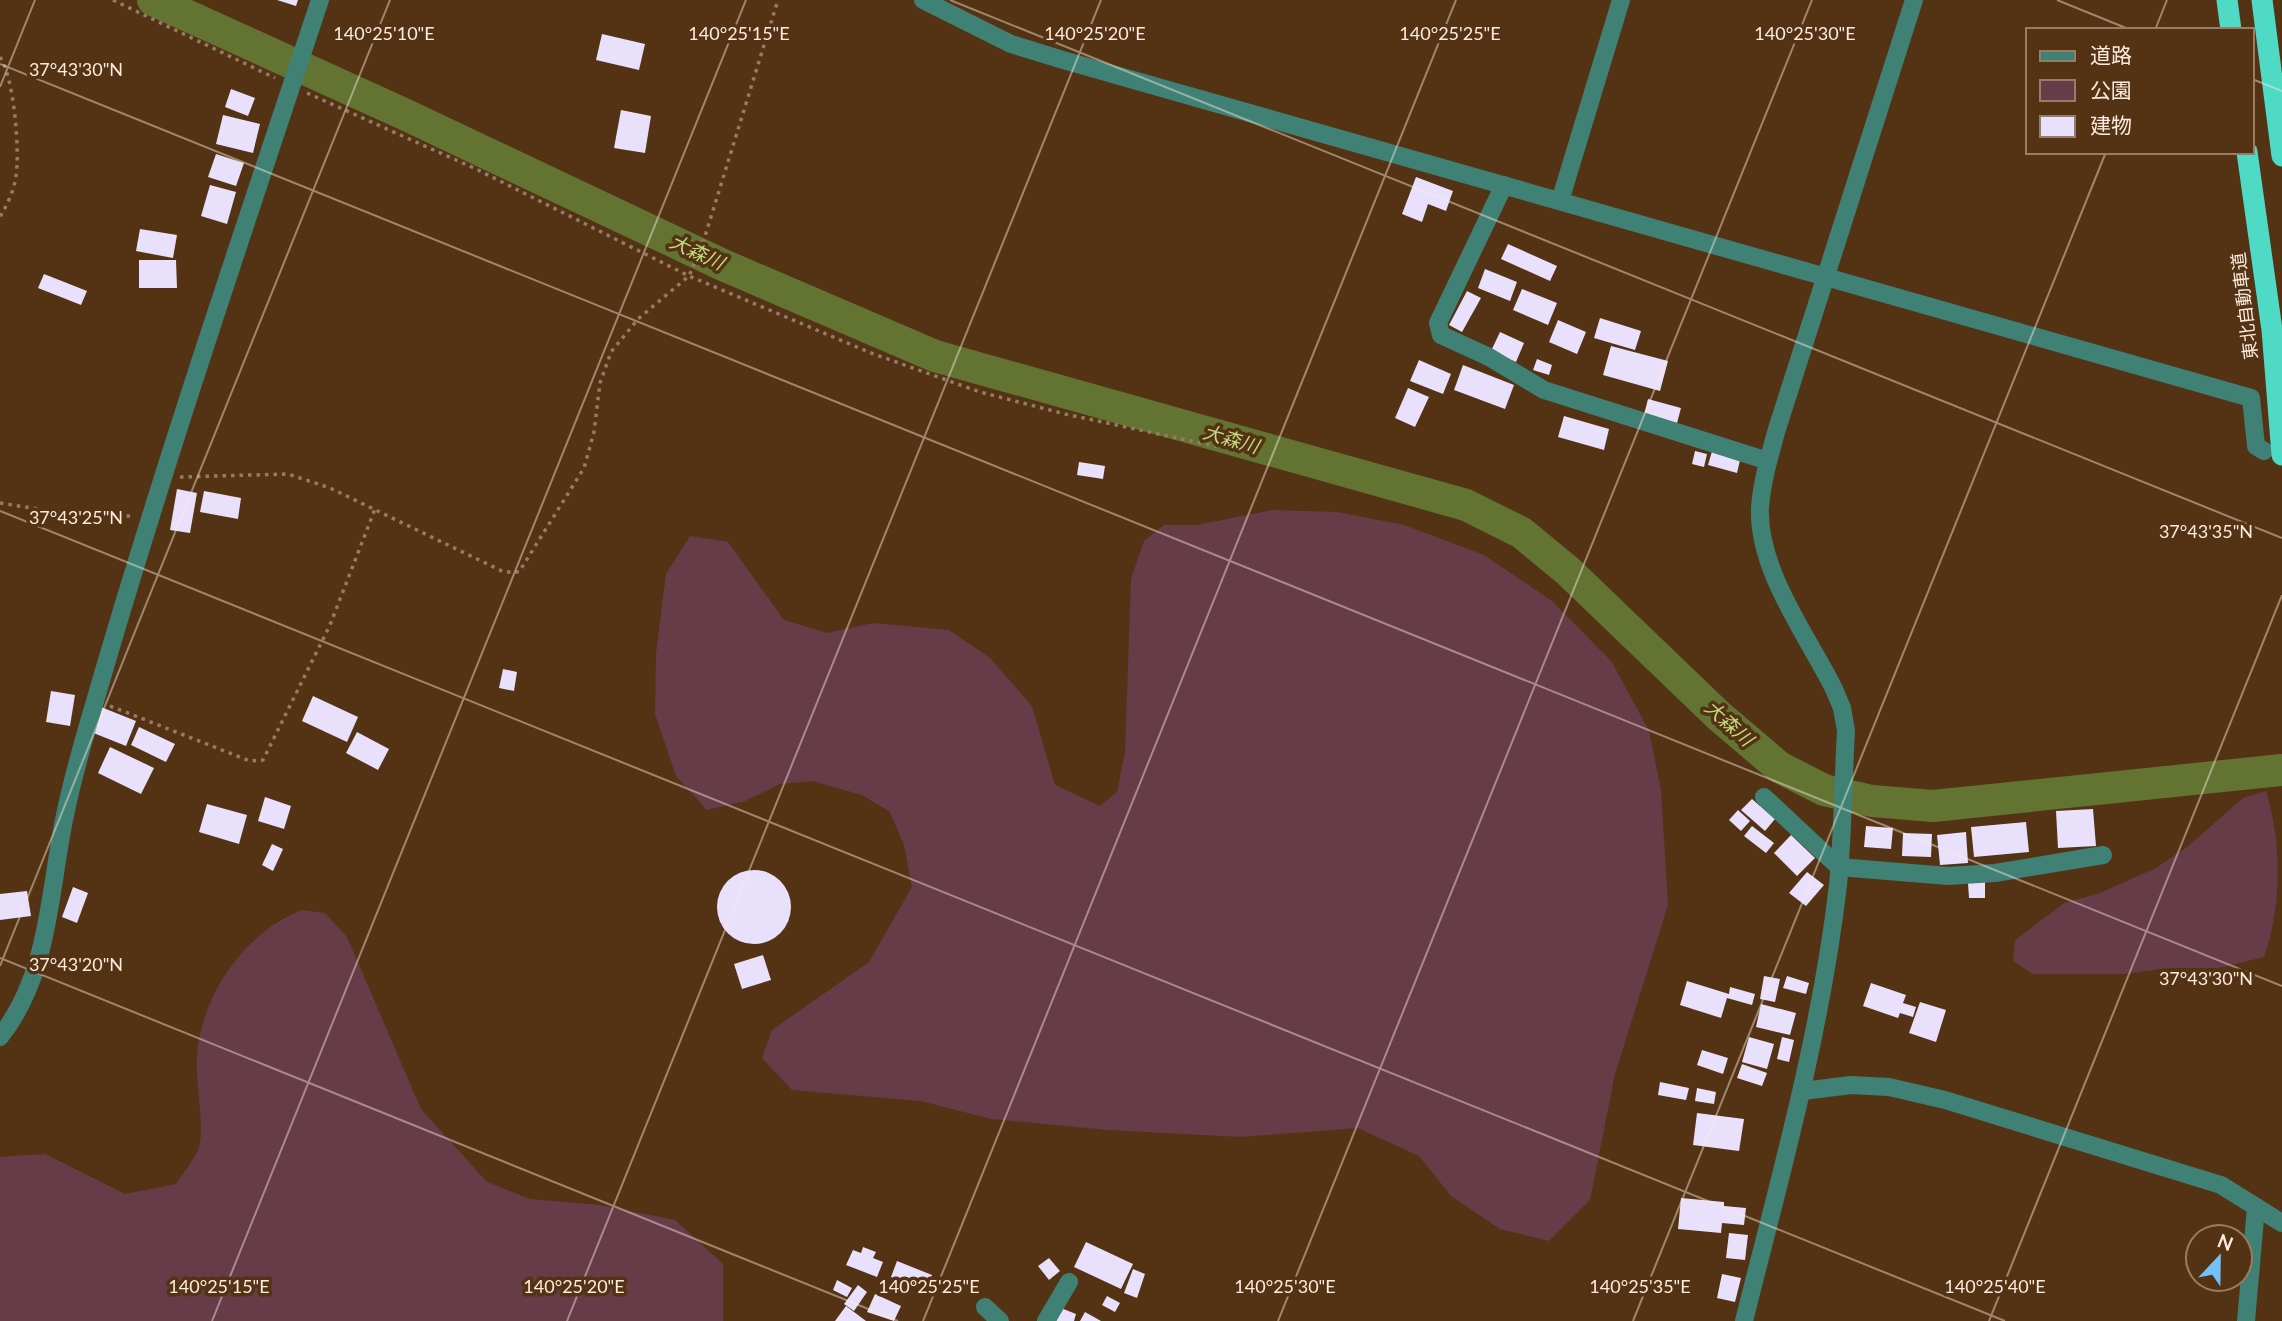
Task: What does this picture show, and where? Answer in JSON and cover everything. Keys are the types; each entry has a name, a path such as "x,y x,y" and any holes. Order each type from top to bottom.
{"highway":[{"path":"2227,0 2231,28"},
{"path":"2262,0 2282,156"},
{"name":"東北自動車道","path":"2247,154 2272,330 2280,430 2273,453"}],"street":[{"path":"0,1037 24,999 44,944 64,818 95,699 212,319 320,0"},
{"path":"923,0 1011,44 1063,61 2251,398 2256,446 2273,453"},
{"path":"1560,201 1621,0"},
{"path":"1744,1321 1803,1091 1839,867 1843,831 1846,731 1842,708 1773,574 1766,550 1760,508 1768,461 1914,0"},
{"path":"1504,185 1438,323 1441,335 1489,357 1544,390 1768,461"},
{"path":"1764,797 1839,867 1948,876 1995,873 2103,855"},
{"path":"1803,1091 1851,1085 1889,1087 1945,1100 2221,1185 2282,1223"},
{"path":"2246,1321 2256,1208"},
{"path":"1046,1321 1069,1282"},
{"path":"985,1307 1000,1321"}],"path":[{"path":"113,0 290,86 477,169 689,275 870,353 980,392 1065,414 1243,452"},
{"path":"164,477 288,474 330,488 504,572 519,572 584,468 594,432 600,383 611,352 638,319 689,275 705,239 778,0"},
{"path":"0,57 6,66 11,94 16,175 0,217"},
{"path":"0,503 76,515 152,516"},
{"path":"95,699 250,761 263,760 330,625 375,509"}],"green space":[{"path":"1272,510 1337,512 1404,525 1484,555 1552,601 1612,662 1649,731 1661,790 1668,905 1615,1074 1590,1200 1549,1241 1500,1229 1451,1196 1419,1156 1358,1128 1241,1137 1108,1130 991,1119 921,1101 792,1090 762,1058 772,1030 869,962 912,887 904,845 890,812 862,795 812,781 780,784 745,801 707,810 676,776 655,714 656,653 666,574 690,536 728,542 784,620 827,633 873,623 949,630 990,658 1032,706 1055,785 1100,806 1117,792 1125,752 1131,579 1144,541 1164,525 1197,525"},
{"path":"2266,791 2275,831 2278,874 2274,917 2264,957 2219,968 2168,968 2124,974 2033,974 2013,961 2015,940 2064,903 2100,893 2156,868 2187,847 2243,798"},
{"path":"302,910 325,913 347,937 421,1109 487,1182 530,1199 599,1205 675,1220 723,1264 723,1321 0,1321 0,1157 45,1154 125,1194 176,1184 192,1161 201,1138 197,1056 200,1033 217,989 230,968 262,934 281,920"}],"building":[{"path":"277,0 298,0 296,6"},
{"path":"602,34 645,44 639,70 596,60"},
{"path":"231,89 255,98 248,116 225,107"},
{"path":"621,110 651,116 645,153 614,148"},
{"path":"223,115 260,124 253,153 216,144"},
{"path":"216,154 244,163 236,186 208,177"},
{"path":"1416,177 1453,191 1446,211 1428,204 1422,222 1402,214"},
{"path":"210,185 236,192 227,224 201,216"},
{"path":"140,229 177,235 173,258 136,251"},
{"path":"1508,244 1557,266 1550,281 1501,259"},
{"path":"139,260 176,260 177,288 139,288"},
{"path":"1485,269 1517,282 1510,301 1478,288"},
{"path":"44,274 87,291 81,305 38,288"},
{"path":"1522,289 1557,303 1548,325 1513,310"},
{"path":"1467,291 1481,298 1462,332 1449,325"},
{"path":"1600,318 1641,331 1635,350 1594,338"},
{"path":"1558,320 1586,332 1577,354 1549,342"},
{"path":"1500,332 1524,343 1516,362 1491,351"},
{"path":"1611,346 1668,361 1660,391 1603,375"},
{"path":"1537,359 1552,365 1549,375 1533,370"},
{"path":"1419,360 1451,374 1443,394 1410,381"},
{"path":"1463,365 1514,385 1505,409 1454,390"},
{"path":"1408,388 1429,397 1415,427 1395,418"},
{"path":"1648,399 1681,408 1677,423 1644,415"},
{"path":"1564,416 1609,429 1604,450 1558,437"},
{"path":"1713,448 1741,456 1737,473 1708,465"},
{"path":"1695,451 1707,454 1704,467 1692,464"},
{"path":"1079,462 1105,466 1103,479 1077,475"},
{"path":"177,489 197,493 190,533 170,530"},
{"path":"204,491 241,498 238,519 200,512"},
{"path":"503,669 517,672 514,691 499,688"},
{"path":"51,691 75,695 70,726 46,722"},
{"path":"313,696 358,717 347,742 302,721"},
{"path":"101,707 136,721 126,746 91,732"},
{"path":"139,727 175,744 166,762 131,745"},
{"path":"357,732 389,749 378,770 346,753"},
{"path":"110,747 154,768 141,794 98,773"},
{"path":"265,797 291,806 284,829 258,821"},
{"path":"1752,799 1775,819 1765,831 1741,810"},
{"path":"207,804 247,815 239,844 199,832"},
{"path":"2093,809 2096,846 2058,848 2056,811"},
{"path":"1738,810 1750,821 1741,831 1729,820"},
{"path":"2026,822 2029,852 1974,857 1971,827"},
{"path":"1752,826 1774,843 1766,853 1744,836"},
{"path":"1866,826 1893,828 1891,849 1864,847"},
{"path":"1966,832 1968,863 1940,865 1937,835"},
{"path":"1903,833 1932,834 1931,857 1902,856"},
{"path":"1791,835 1815,858 1797,876 1774,853"},
{"path":"272,844 283,849 273,871 262,865"},
{"path":"747,870 761,870 775,876 785,886 791,907 789,921 775,938 761,944 747,944 733,938 723,928 717,914 717,900 723,886 733,876"},
{"path":"1807,872 1824,885 1806,906 1789,893"},
{"path":"1985,882 1985,898 1969,898 1968,883"},
{"path":"73,887 88,893 77,923 62,917"},
{"path":"27,891 31,916 0,920 0,894"},
{"path":"763,955 771,980 742,989 734,964"},
{"path":"1764,976 1780,979 1775,1002 1760,999"},
{"path":"1787,976 1809,983 1806,994 1783,988"},
{"path":"1687,981 1729,994 1730,987 1755,994 1752,1005 1727,998 1721,1018 1680,1005"},
{"path":"1871,983 1906,995 1903,1003 1916,1007 1913,1017 1900,1013 1898,1018 1863,1006"},
{"path":"1920,1002 1946,1010 1936,1042 1909,1033"},
{"path":"1761,1004 1796,1013 1790,1035 1756,1027"},
{"path":"1749,1037 1774,1044 1767,1069 1742,1062"},
{"path":"1782,1037 1794,1040 1789,1062 1777,1059"},
{"path":"1702,1050 1728,1058 1723,1074 1697,1065"},
{"path":"1742,1064 1767,1073 1762,1086 1737,1078"},
{"path":"1660,1082 1689,1088 1686,1100 1658,1095"},
{"path":"1697,1088 1716,1092 1714,1104 1695,1101"},
{"path":"1697,1113 1744,1119 1739,1151 1693,1145"},
{"path":"1681,1198 1724,1202 1724,1206 1746,1208 1744,1225 1722,1223 1721,1233 1678,1229"},
{"path":"1729,1233 1748,1235 1745,1260 1726,1258"},
{"path":"1086,1242 1133,1264 1121,1289 1074,1267"},
{"path":"863,1247 876,1252 873,1258 883,1262 877,1277 846,1265 853,1250 861,1253"},
{"path":"1049,1258 1060,1271 1049,1280 1038,1266"},
{"path":"897,1261 932,1275 926,1291 891,1277"},
{"path":"1133,1269 1145,1274 1137,1298 1124,1293"},
{"path":"1722,1274 1741,1278 1735,1302 1717,1298"},
{"path":"837,1280 852,1288 847,1297 833,1290"},
{"path":"858,1285 867,1292 854,1311 844,1304"},
{"path":"875,1294 901,1306 894,1321 867,1312"},
{"path":"1107,1296 1120,1303 1115,1312 1102,1305"},
{"path":"846,1306 866,1321 835,1321"},
{"path":"1061,1308 1076,1314 1074,1321 1056,1321"},
{"path":"1085,1312 1101,1321 1080,1321"}],"waterway":[{"name":"大森川","path":"153,0 404,114 723,265 935,356 1466,505 1522,533 1568,571 1719,716 1779,767 1824,790 1872,801 1933,806 2282,770"}]}
